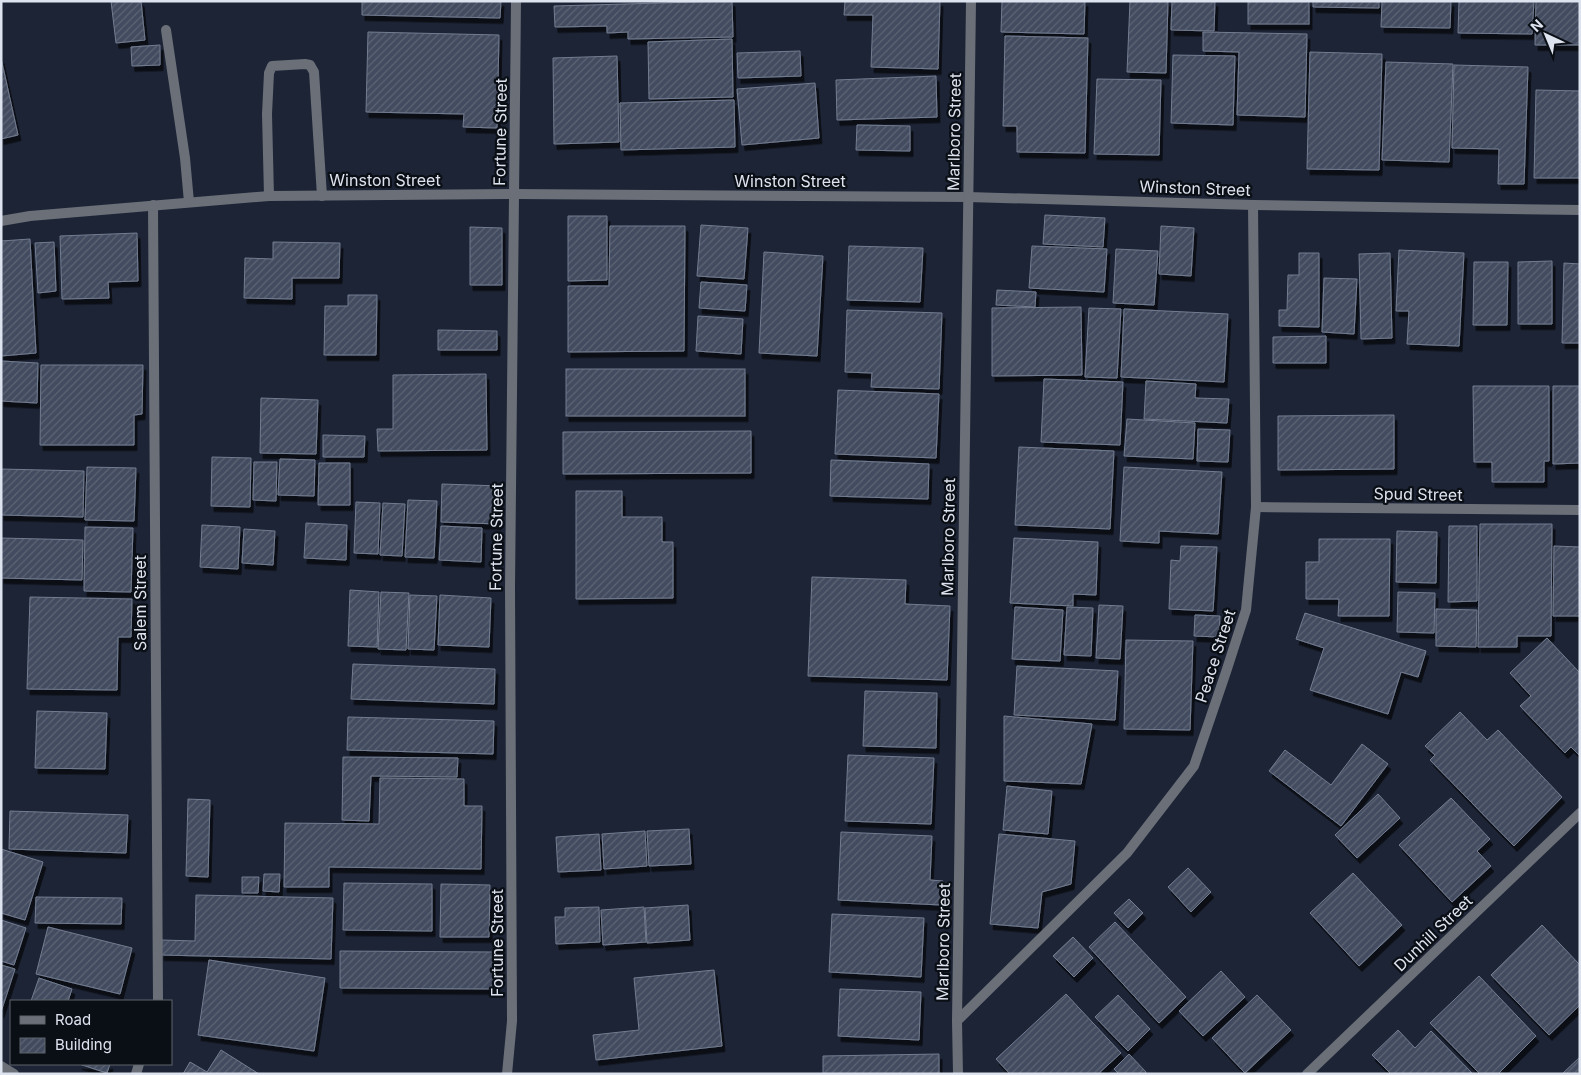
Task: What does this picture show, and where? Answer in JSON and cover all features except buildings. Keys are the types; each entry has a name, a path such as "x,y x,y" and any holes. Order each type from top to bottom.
{"street":[{"name":"Fortune Street","path":"507,1074 512,1021 510,587 516,1"},
{"name":"Marlboro Street","path":"958,1074 957,1021 971,1"},
{"path":"166,30 185,158 189,202"},
{"path":"269,196 267,114 269,73 272,66 305,64 310,66 314,72 322,196"},
{"name":"Winston Street","path":"1,221 30,216 269,196 514,194 968,197 1253,205 1580,210"},
{"name":"Salem Street","path":"153,205 158,1000"},
{"name":"Peace Street","path":"957,1021 1127,853 1194,766 1246,610 1256,507 1253,205"},
{"name":"Spud Street","path":"1256,507 1580,510"},
{"name":"Dunhill Street","path":"1307,1074 1580,814"},
{"path":"1,1066 14,1074"}]}
